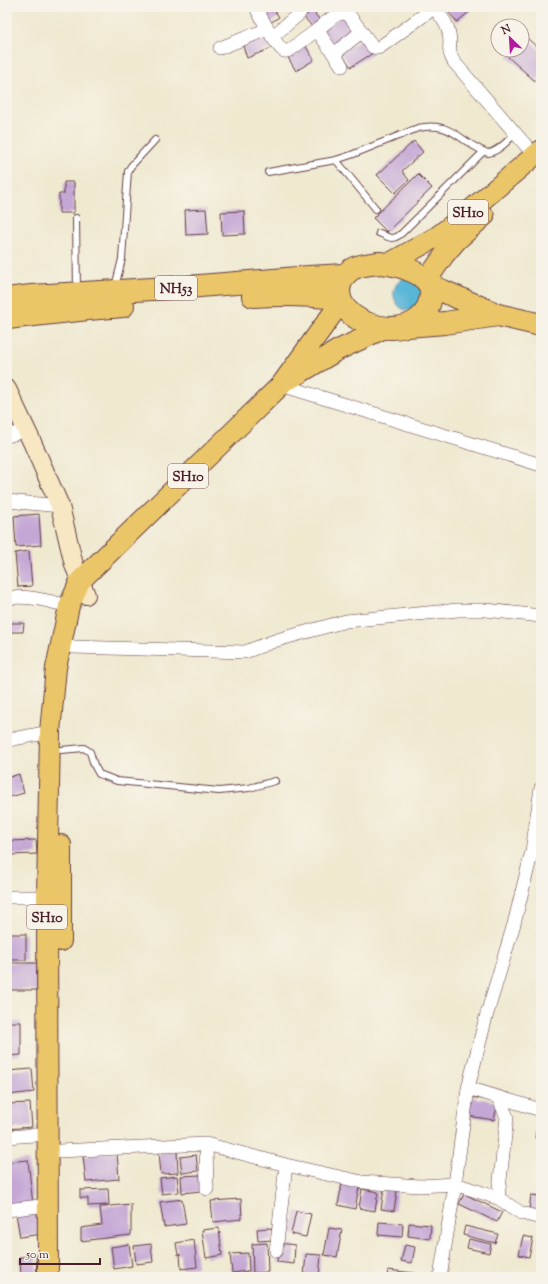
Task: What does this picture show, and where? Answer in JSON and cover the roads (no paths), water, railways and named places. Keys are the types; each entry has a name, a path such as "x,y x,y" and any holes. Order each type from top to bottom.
{"highway":[{"name":"NH53","path":"7,299 32,296 187,288 344,275 363,265 388,264 402,267 411,271 428,283 498,315 541,325"},
{"path":"340,300 340,286 344,275"},
{"name":"NH53","path":"407,326 424,315 430,303 431,293 428,283"},
{"name":"NH53","path":"7,318 88,309 274,295 308,295 340,300 343,306 351,314 372,325 385,328 445,323 498,315"}],"main road":[{"name":"SH10","path":"428,283 445,254 457,240 481,220 539,158"},
{"name":"SH10","path":"388,264 438,236 539,158"},
{"name":"SH10","path":"61,1277 50,732 56,668 69,606 83,588 94,567 114,546 152,512 281,385 323,329 340,300"},
{"name":"SH10","path":"281,385 338,350 385,328"},
{"path":"7,389 27,430 60,506 74,565 83,588"},
{"name":"SH10","path":"48,1277 47,1134 61,731 66,688 81,610 83,588"}],"street":[{"path":"256,7 270,33 285,52 290,50 342,12 349,16 373,47 377,48 435,7 446,22 450,36 450,55 454,62 514,134 539,158"},
{"path":"220,48 270,33 299,14 303,7"},
{"path":"317,30 342,66"},
{"path":"334,54 361,32"},
{"path":"281,385 541,465"},
{"path":"7,436 27,430"},
{"path":"7,501 60,506"},
{"path":"7,598 22,597 43,599 69,606"},
{"path":"73,647 244,652 278,640 346,622 458,610 486,610 541,616"},
{"path":"7,741 50,732"},
{"path":"440,1277 455,1184 468,1088 486,1017 514,924 532,851 541,788"},
{"path":"7,897 54,898"},
{"path":"468,1088 541,1110"},
{"path":"498,1097 507,1117 498,1198"},
{"path":"7,1137 47,1134"},
{"path":"206,1144 207,1188"},
{"path":"59,1151 206,1144 286,1165 362,1182 420,1186 455,1184 498,1198 521,1213 541,1218"},
{"path":"276,1251 286,1165"},
{"path":"7,1210 48,1205"}],"lane":[{"path":"268,172 336,160 418,128 428,126 439,126 449,130 483,152 488,153 497,150 514,134"},
{"path":"114,292 122,260 128,171 155,140"},
{"path":"379,233 384,234 388,238 398,236 483,152"},
{"path":"336,160 376,208"},
{"path":"76,218 77,294"},
{"path":"61,750 84,748 90,752 94,765 99,774 117,781 219,791 249,788 275,781"}],"water":[{"path":"404,278 415,278 425,301 412,310 402,308 395,300 395,288"}]}
